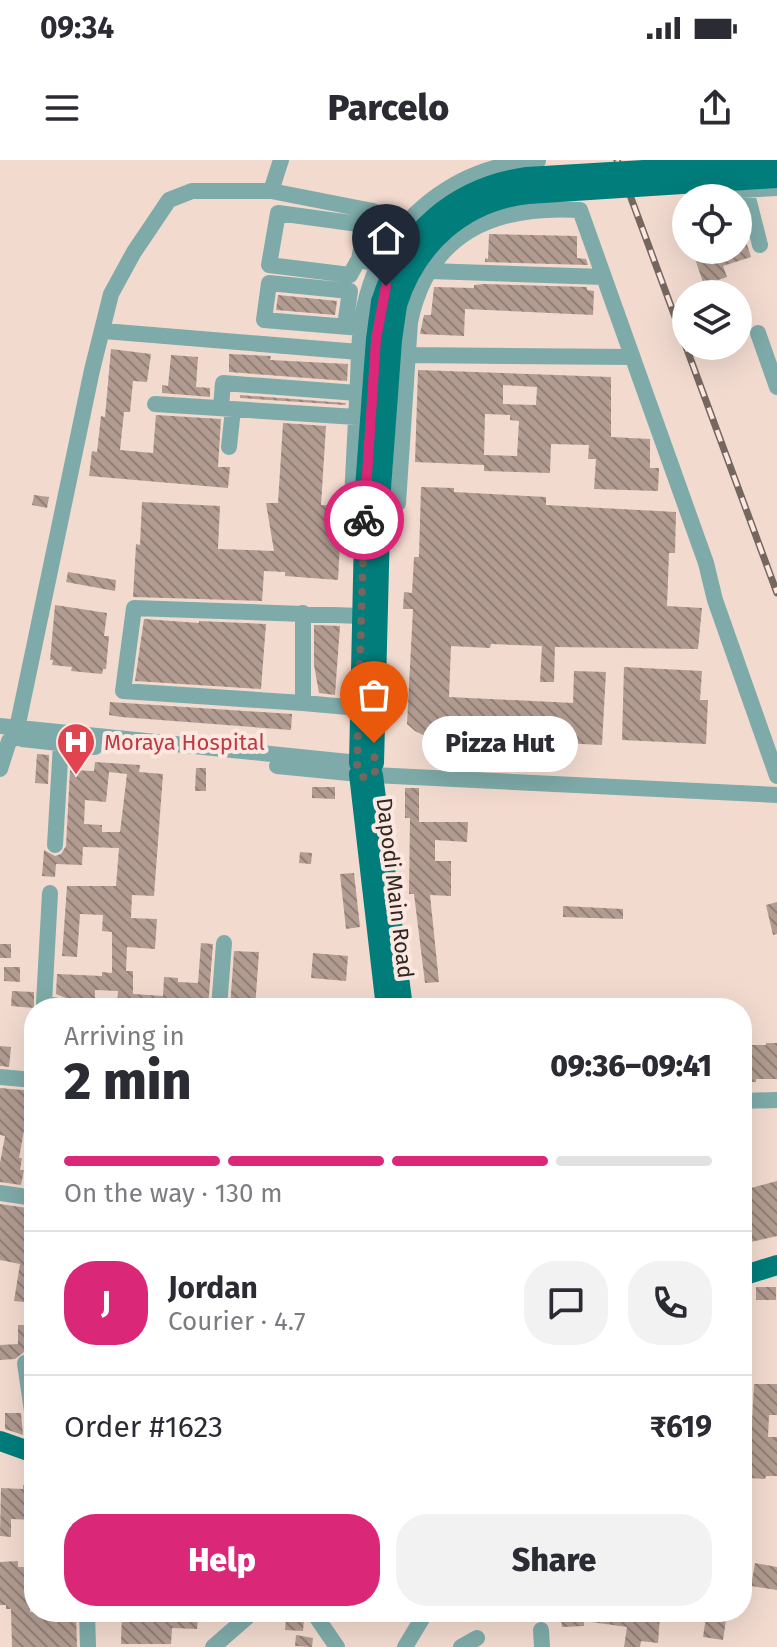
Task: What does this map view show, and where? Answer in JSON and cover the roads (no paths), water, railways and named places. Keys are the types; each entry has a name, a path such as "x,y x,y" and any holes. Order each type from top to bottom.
{"main road":[{"path":"373,509 392,340 389,304 398,260 425,225 449,205 496,183 527,177 777,162"},
{"path":"389,304 436,236 466,214 501,199 528,194 777,178"},
{"name":"Dapodi Main Road","path":"373,509 362,616 359,708 385,998"},
{"name":"Dapodi Main Road","path":"373,509 366,769 401,998"},
{"path":"752,1273 777,1265"},
{"path":"0,1441 24,1449"}],"street":[{"path":"271,191 281,160"},
{"path":"698,160 700,184"},
{"path":"353,327 377,265 403,226 427,203 461,181 507,164 538,161 546,208"},
{"path":"752,190 777,188"},
{"path":"0,769 11,734 111,294 134,252 169,200 192,191 271,191 373,211 403,226"},
{"path":"353,327 264,320 269,283 350,291 359,352 352,498 373,509 398,503 407,355 413,309 430,271 448,248 482,224 517,211 546,208 580,210 706,563 715,600 777,776"},
{"path":"278,213 366,225 359,259 350,275 269,265 278,213"},
{"path":"752,214 760,245"},
{"path":"359,259 377,265"},
{"path":"430,271 604,277"},
{"path":"104,331 359,352"},
{"path":"758,333 777,387"},
{"path":"407,355 632,357"},
{"path":"229,447 223,383 357,393"},
{"path":"155,404 356,417"},
{"path":"359,708 123,691 134,608 362,616"},
{"path":"303,613 303,703"},
{"path":"0,726 11,734 61,744 229,756"},
{"path":"11,734 366,769 777,795"},
{"path":"55,845 61,744"},
{"path":"366,769 431,768 777,785"},
{"path":"44,998 50,893"},
{"path":"220,998 224,943"},
{"path":"0,1077 24,1079"},
{"path":"752,1101 777,1100"},
{"path":"0,1193 24,1197"},
{"path":"87,1622 88,1647"},
{"path":"213,1647 239,1622"},
{"path":"320,1622 337,1647"},
{"path":"405,1647 420,1622"},
{"path":"461,1647 477,1638"}],"railway":[{"path":"617,160 777,593"}],"place":[{"name":"Pizza Hut","path":"374,743"},
{"name":"Moraya Hospital","path":"76,776"}]}
